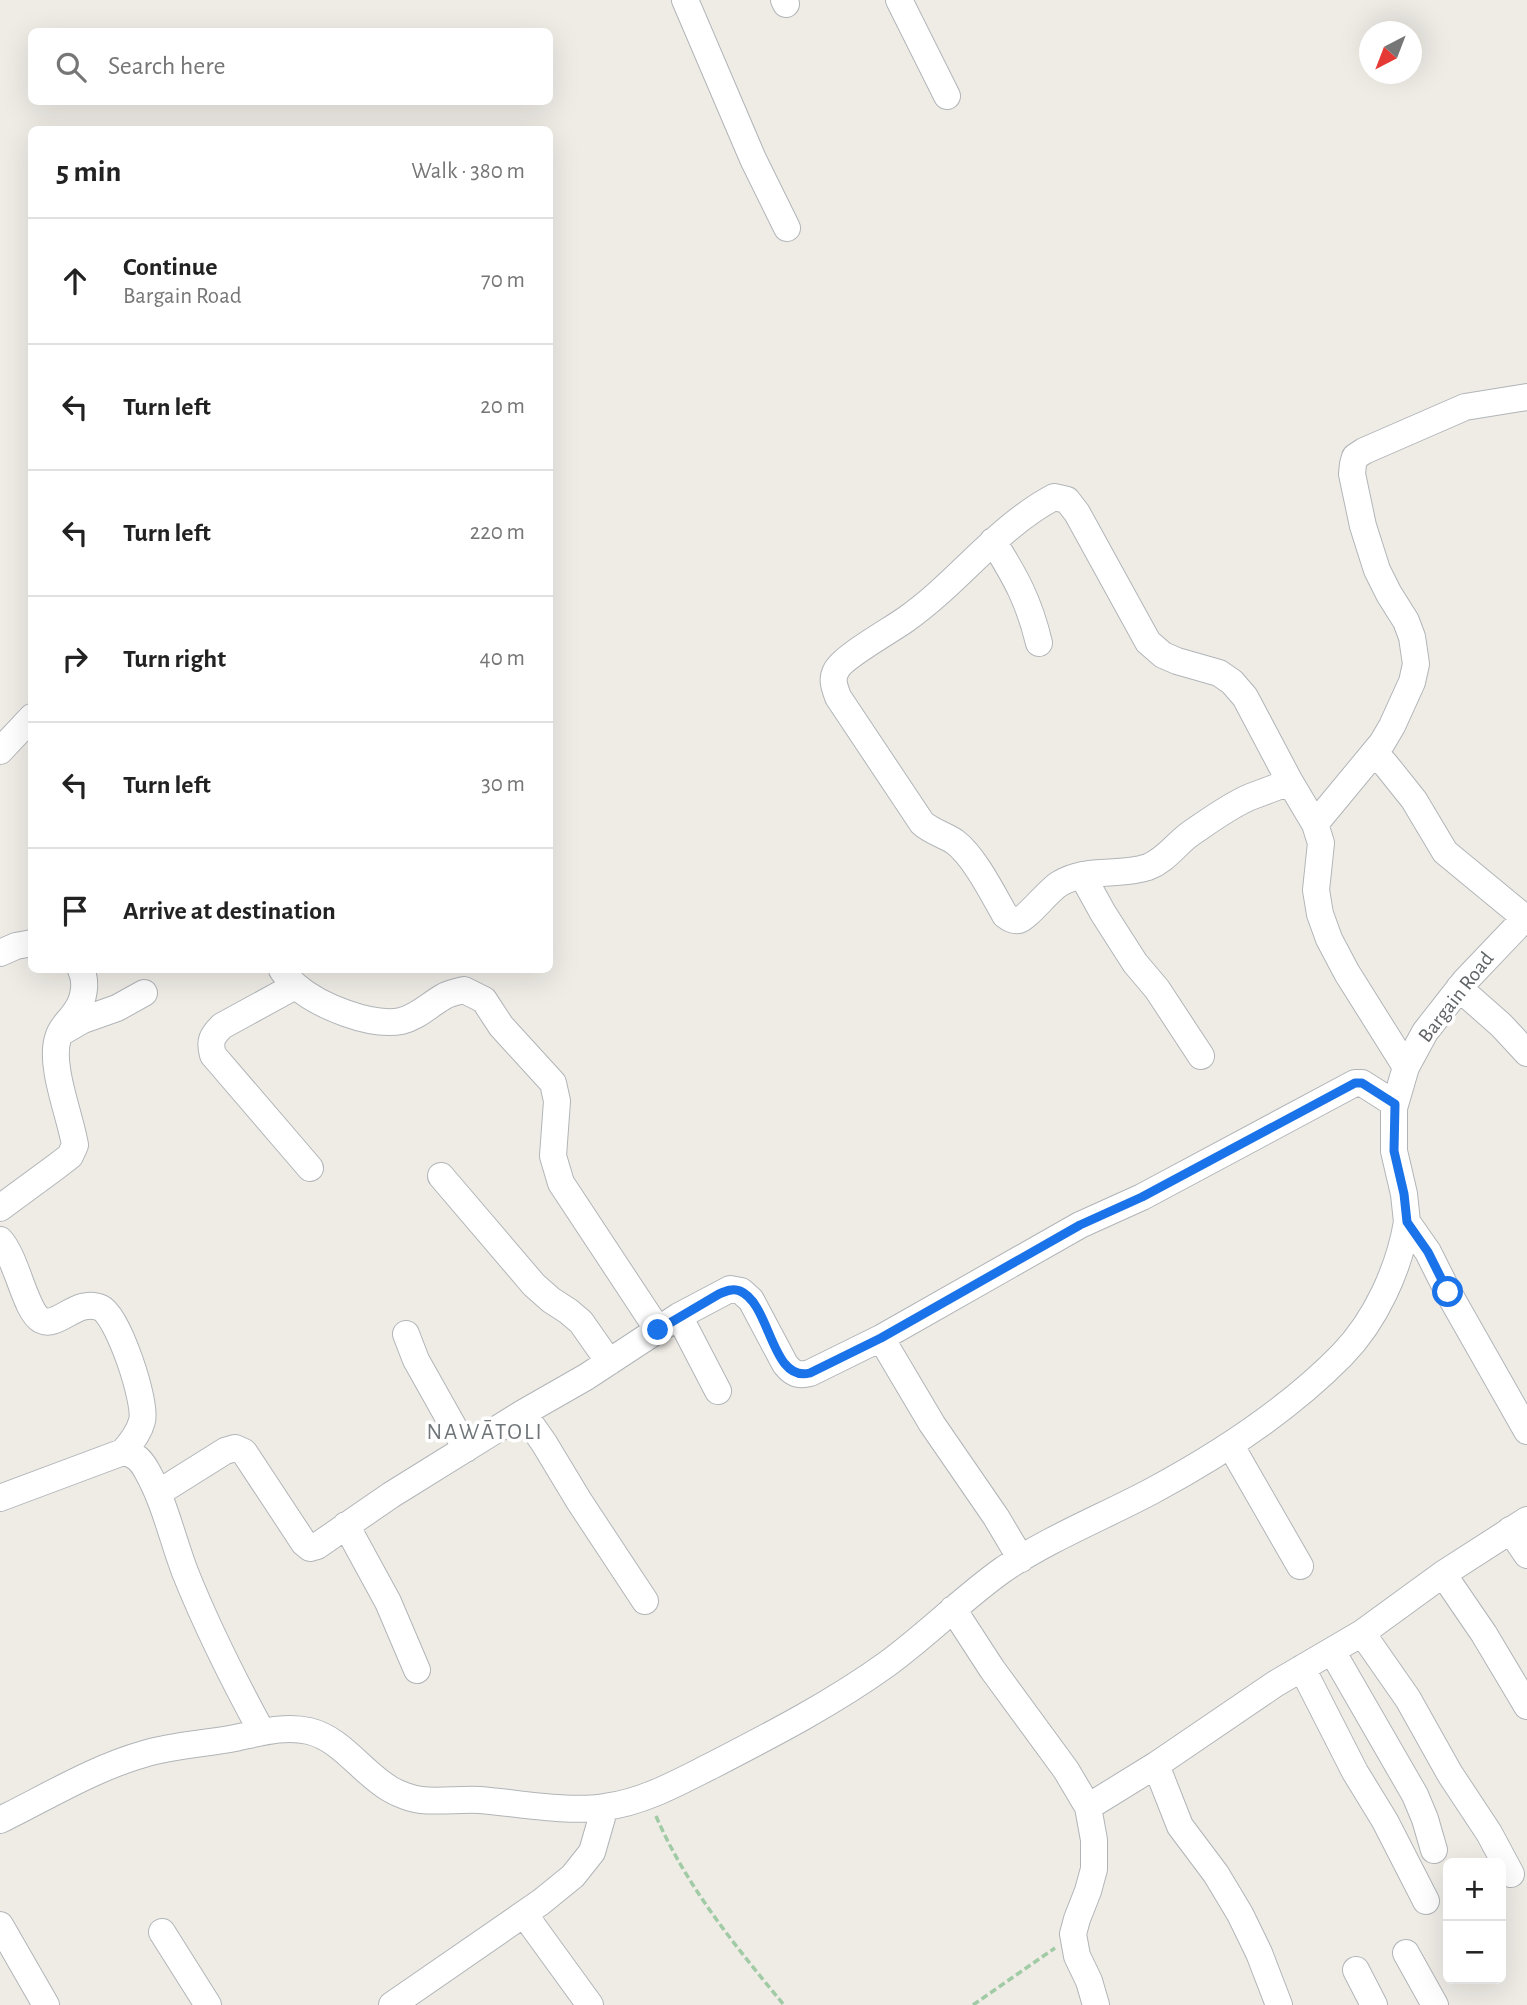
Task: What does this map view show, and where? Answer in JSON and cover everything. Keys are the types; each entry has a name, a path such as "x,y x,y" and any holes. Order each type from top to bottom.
{"street":[{"path":"685,0 752,159 787,228"},
{"path":"899,0 947,96"},
{"path":"1315,824 1374,753 1392,726 1412,682 1416,664 1416,651 1406,621 1377,570 1363,526 1352,474 1355,457 1465,407 1527,397"},
{"path":"1290,782 1248,798 1223,813 1188,835 1160,861 1149,867 1119,873 1082,875 1059,884 1025,916 1011,920 1005,915 967,853 955,842 922,823 838,696 833,683 836,669 908,618 993,541 1042,503 1054,497 1067,500 1077,513 1148,642 1163,655 1219,673 1232,682 1245,697 1315,824 1321,843 1316,890 1320,914 1329,939 1406,1067"},
{"path":"993,541 1022,589 1039,643"},
{"path":"0,751 28,721"},
{"path":"1374,753 1414,800 1445,852 1526,917"},
{"path":"1082,875 1102,913 1201,1056"},
{"name":"Bargain Road","path":"1526,917 1459,988 1425,1032 1406,1067 1395,1104 1394,1151 1407,1222 1518,1396 1527,1430"},
{"path":"0,953 28,944"},
{"path":"0,1208 57,1167 70,1156 75,1145 55,1065 55,1051 58,1035 76,1011 83,995 82,973"},
{"path":"310,1168 213,1055 210,1044 214,1034 222,1026 289,978 320,1002 349,1014 377,1021 402,1021 425,1010 444,996 464,990 484,1000 501,1026 553,1083 557,1101 553,1156 561,1183 718,1391"},
{"path":"1459,988 1501,1025 1527,1053"},
{"path":"58,1035 83,1020 117,1008 144,993"},
{"path":"158,1493 225,1451 235,1448 244,1452 251,1461 288,1520 310,1548 324,1542 346,1525 523,1413 669,1323 730,1289 741,1291 751,1300 791,1372 801,1375 810,1373 881,1338 1080,1225 1142,1197 1355,1083 1362,1083 1395,1104"},
{"path":"441,1176 534,1285 581,1322 609,1362"},
{"path":"2,1814 140,1755 169,1747 202,1744 290,1728 313,1732 335,1743 390,1789 417,1800 474,1800 582,1808 605,1807 661,1791 779,1731 840,1694 887,1663 953,1609 1021,1559 1153,1490 1231,1446 1252,1431 1301,1392 1342,1355 1362,1332 1402,1250 1407,1222"},
{"path":"0,1240 11,1255 33,1311 42,1320 51,1321 90,1304 104,1310 112,1319 143,1406 142,1421 123,1452 0,1498"},
{"path":"406,1334 416,1360 466,1449"},
{"path":"881,1338 932,1424 996,1517 1021,1559"},
{"path":"523,1413 645,1601"},
{"path":"1231,1446 1300,1566"},
{"path":"123,1452 140,1460 158,1493 207,1627 261,1732"},
{"path":"346,1525 388,1602 417,1670"},
{"path":"1088,1807 1156,1765 1275,1684 1362,1633 1443,1574 1519,1525 1527,1555"},
{"path":"1443,1574 1527,1706"},
{"path":"953,1609 992,1669 1066,1770 1088,1807 1094,1840 1094,1869 1073,1934 1077,1956 1089,1981 1096,2005"},
{"path":"1362,1633 1408,1699 1511,1874"},
{"path":"1332,1651 1415,1795 1434,1850"},
{"path":"1302,1668 1426,1902"},
{"path":"1156,1765 1180,1826 1216,1874 1240,1914 1259,1953 1279,2005"},
{"path":"392,2005 524,1914 573,1876 592,1852 605,1807"},
{"path":"524,1914 590,2005"},
{"path":"0,1925 46,2005"},
{"path":"162,1932 208,2005"},
{"path":"1406,1953 1435,2005"},
{"path":"1356,1970 1374,2005"}],"path":[{"path":"647,1795 662,1831 697,1890 784,2005"},
{"path":"973,2005 1073,1934"}],"district":[{"name":"NAWĀTOLI","path":"485,1432"}],"route":[{"path":"658,1330 719,1294 730,1289 741,1291 758,1311 791,1372 801,1375 810,1373 881,1338 1080,1225 1142,1197 1355,1083 1362,1083 1395,1104 1394,1151 1407,1222 1428,1252 1448,1292"}]}
